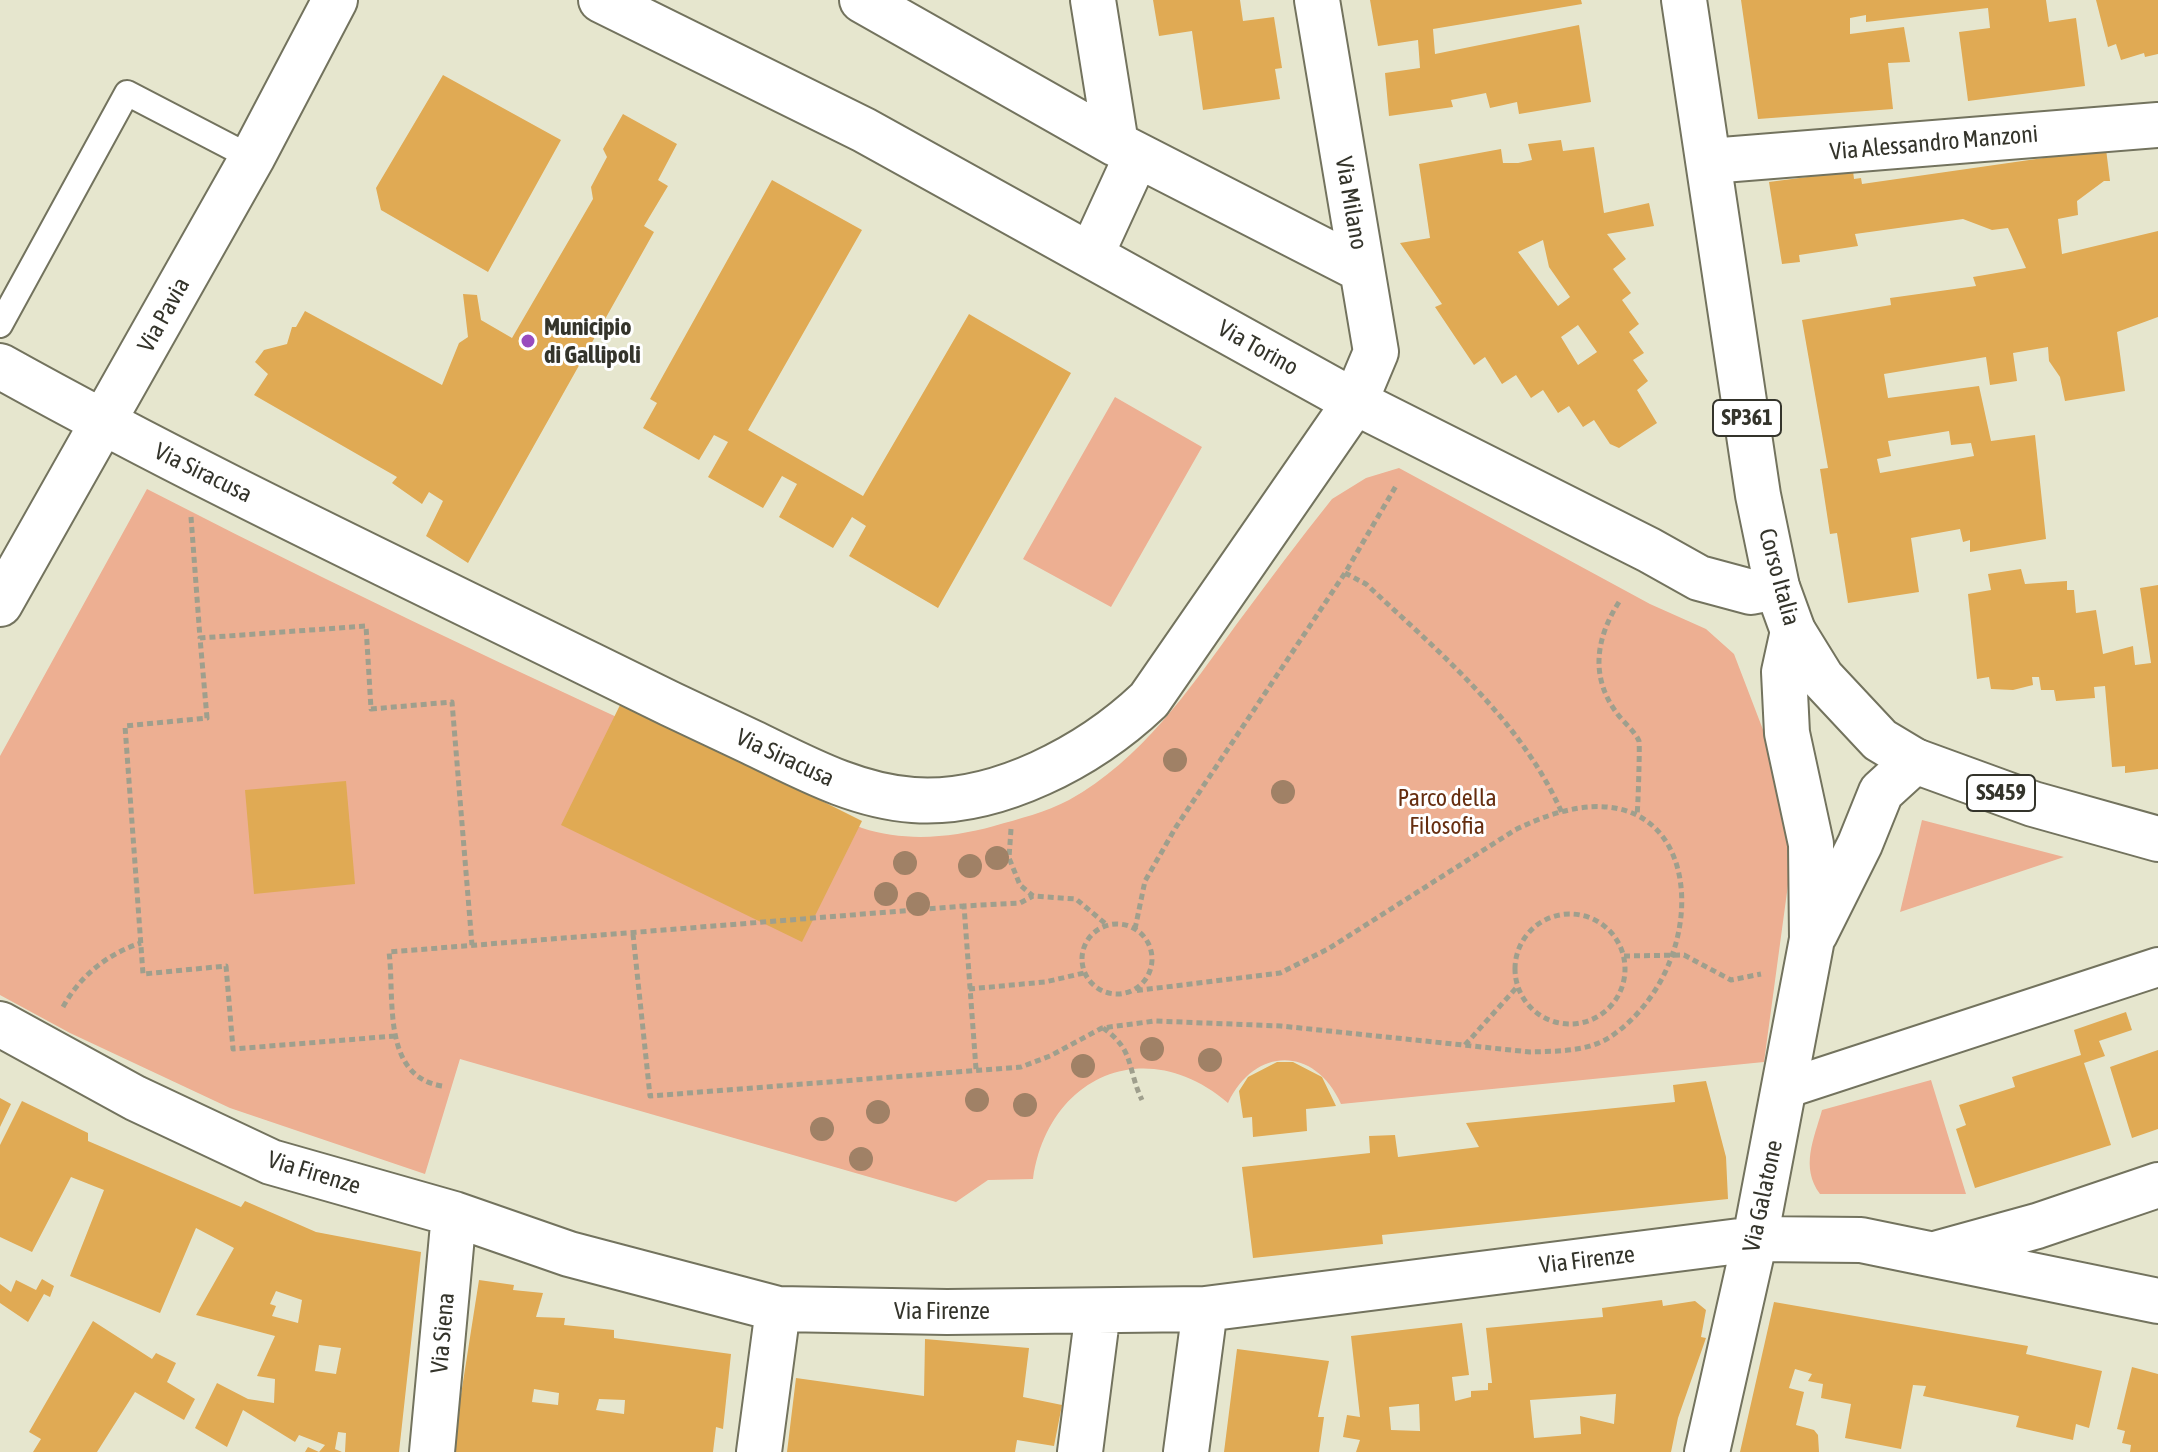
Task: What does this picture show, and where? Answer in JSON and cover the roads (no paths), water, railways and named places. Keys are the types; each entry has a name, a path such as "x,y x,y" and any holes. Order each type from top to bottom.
{"street":[{"name":"Via Pavia","path":"0,604 252,158 329,12 364,0"},
{"name":"Via Torino","path":"601,0 864,130 1355,402 1699,578 1751,592 1777,587"},
{"name":"Via Torino","path":"676,0 750,72"},
{"path":"862,0 1127,150 1362,270"},
{"path":"1091,255 1127,150 1093,0"},
{"name":"Via Milano","path":"1317,0 1376,352 1355,402"},
{"name":"Corso Italia","path":"1684,0 1758,495 1777,587 1793,631 1822,678 1880,740 1915,761 2033,804 2158,839"},
{"name":"Via Alessandro Manzoni","path":"1710,161 2158,125"},
{"name":"Via Siracusa","path":"0,366 102,423 657,698 825,777 884,796 917,800 975,796 1053,769 1121,726 1149,700 1178,661 1355,402"},
{"name":"Via Galatone","path":"1707,1452 1755,1239 1812,939 1811,844 1787,733 1784,672 1793,631"},
{"name":"Via Galatone","path":"1812,939 1881,792 1915,761"},
{"path":"1785,1089 2158,967"},
{"name":"Via Firenze","path":"0,1024 135,1098 271,1162 454,1214 569,1254 778,1309 1205,1309 1755,1239 1861,1240 2158,1301"},
{"name":"Via Firenze","path":"1932,1255 2037,1226 2158,1185"},
{"name":"Via Siena","path":"432,1452 454,1214"},
{"path":"759,1452 778,1309"},
{"path":"1186,1452 1205,1309"},
{"path":"1080,1452 1098,1311"}],"lane":[{"path":"0,325 127,93 252,158"}],"place":[{"name":"Municipio di Gallipoli","path":"528,341"}],"park label":[{"name":"Parco della Filosofia","path":"1447,812"}]}
